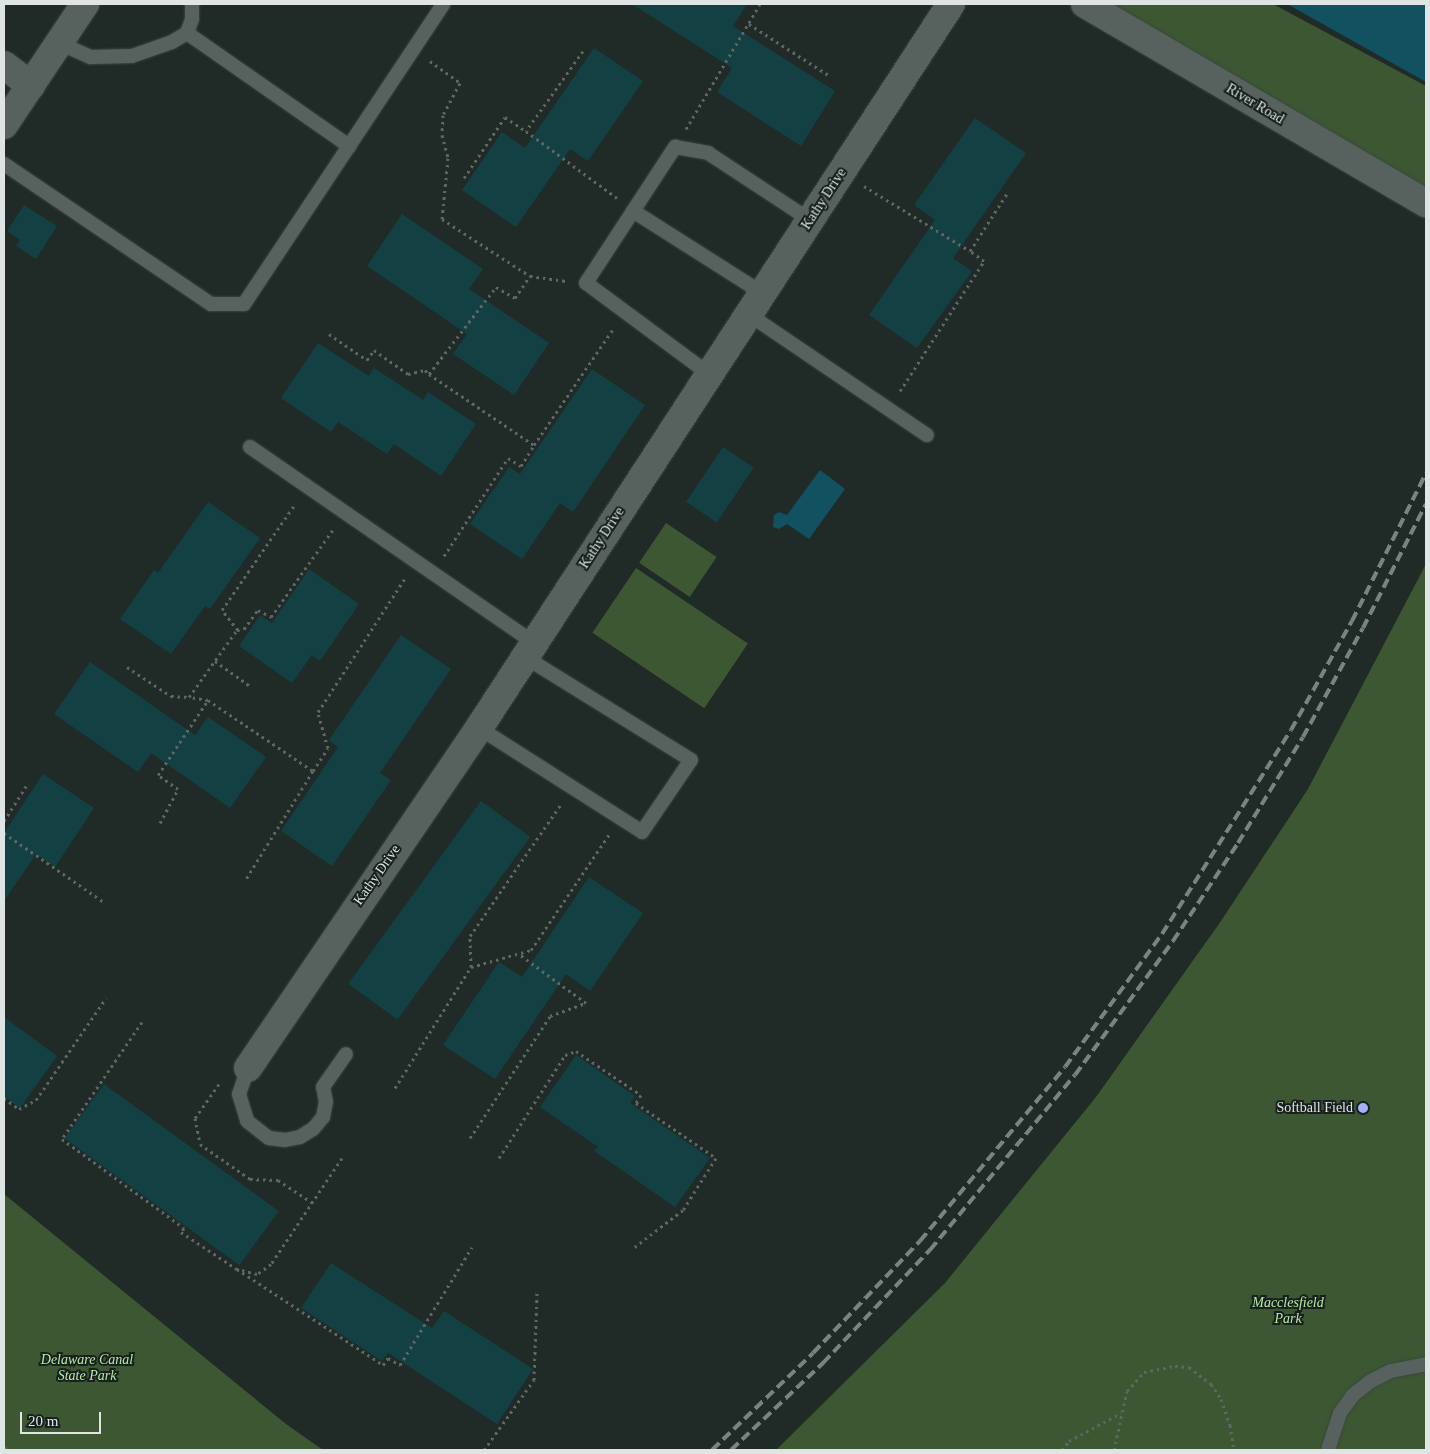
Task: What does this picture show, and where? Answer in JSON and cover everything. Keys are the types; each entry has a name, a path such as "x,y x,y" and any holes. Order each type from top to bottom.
{"street":[{"path":"4,125 85,4"},
{"name":"Kathy Drive","path":"236,1073 479,728 951,4"},
{"name":"River Road","path":"1085,4 1426,203"},
{"path":"4,65 31,85"}],"lane":[{"path":"58,44 91,58 132,56 172,42 187,33 192,20 192,4"},
{"path":"4,164 211,304 244,304 443,4"},
{"path":"187,33 349,146"},
{"path":"709,374 586,283 633,211 675,147 708,153 810,220"},
{"path":"633,211 889,409 927,435"},
{"path":"250,446 433,573 529,650 690,760 642,832 479,728"},
{"path":"236,1073 239,1094 247,1121 269,1138 285,1140 300,1137 313,1129 323,1117 326,1102 323,1087 346,1054"},
{"path":"1328,1450 1340,1413 1353,1395 1371,1381 1392,1371 1426,1364"}],"path":[{"path":"675,147 760,4"},
{"path":"749,24 830,76"},
{"path":"413,49 460,83 443,115 442,135 448,158 442,219 530,276 586,283"},
{"path":"526,131 583,51"},
{"path":"464,178 505,117 633,211"},
{"path":"841,172 984,261 889,409"},
{"path":"970,251 1008,192"},
{"path":"429,374 496,287 515,298 530,276"},
{"path":"433,573 508,458 521,466 625,312"},
{"path":"329,334 367,360 374,350 408,374 425,370 534,445"},
{"path":"238,630 222,610 282,524"},
{"path":"189,697 238,630 244,629 258,610 271,617 319,550"},
{"path":"246,880 328,748 318,712 416,561"},
{"path":"215,661 250,686"},
{"path":"127,667 171,696 208,700 313,770"},
{"path":"160,823 178,789 158,775 208,700"},
{"path":"4,821 28,783"},
{"path":"396,1088 471,967 470,936 572,787"},
{"path":"471,967 531,950 620,818"},
{"path":"4,833 105,903"},
{"path":"470,1138 550,1016 586,1003 518,954"},
{"path":"4,1098 19,1108 36,1100 106,998"},
{"path":"142,1022 62,1139 184,1228 181,1232 383,1365 388,1358 400,1365 472,1247"},
{"path":"499,1158 565,1055 576,1051 584,1056 641,1096 636,1103 716,1158 683,1210 632,1249"},
{"path":"236,1073 195,1118 200,1144 250,1179 278,1180 313,1202"},
{"path":"237,1269 257,1274 271,1264 342,1158"},
{"path":"484,1450 534,1380 538,1292"},
{"path":"1114,1450 1127,1392 1144,1372 1157,1368 1188,1367 1201,1373 1221,1399 1230,1425 1234,1450"},
{"path":"1062,1450 1069,1441 1122,1413"},
{"path":"4,1447 7,1450"}],"green space":[{"path":"1085,4 1273,4 1426,86 1426,203"},
{"path":"666,523 717,557 690,597 639,563"},
{"name":"Macclesfield Park","path":"1426,564 1426,1450 776,1450 945,1283 1096,1097 1221,921 1308,789"},
{"path":"636,568 748,643 704,708 592,633"},
{"name":"Delaware Canal State Park","path":"4,1194 286,1424 323,1450 4,1450"}],"water":[{"path":"1287,4 1426,4 1426,82"},
{"path":"820,470 845,489 809,539 787,524 779,529 773,527 774,515 779,512 787,515"}],"building":[{"path":"632,4 747,4 733,26 835,91 801,146 717,92 732,68"},
{"path":"594,48 643,81 588,161 570,149 516,227 462,190 502,132 525,148"},
{"path":"975,118 1026,153 953,258 972,271 917,348 869,315 935,220 914,205"},
{"path":"24,205 57,226 36,259 16,246 20,240 7,231"},
{"path":"402,214 483,269 469,289 549,343 514,395 453,354 467,334 367,266"},
{"path":"318,343 369,376 374,368 423,400 428,392 476,424 441,476 394,444 387,454 338,422 331,432 281,398"},
{"path":"592,369 645,405 573,512 560,503 522,559 470,524 509,467 520,474"},
{"path":"723,447 754,468 717,522 686,502"},
{"path":"208,502 260,538 210,609 205,606 171,654 120,619 154,570 158,573"},
{"path":"309,569 359,604 320,661 312,655 292,683 239,646 260,615 272,623"},
{"path":"401,635 451,669 380,773 391,780 332,866 281,831 338,747 329,740"},
{"path":"90,662 195,735 208,717 266,757 230,808 151,753 138,772 54,714"},
{"path":"43,774 94,808 55,867 36,854 4,901 4,833"},
{"path":"481,801 530,837 398,1020 348,984"},
{"path":"589,877 643,913 590,991 566,974 495,1079 443,1045 499,962 522,977"},
{"path":"4,1017 57,1056 20,1108 4,1096"},
{"path":"576,1055 635,1096 630,1103 710,1158 675,1207 594,1151 598,1147 540,1107"},
{"path":"104,1084 279,1211 239,1265 65,1138"},
{"path":"331,1263 432,1328 444,1311 533,1369 497,1424 388,1353 382,1361 301,1308"}],"railway":[{"path":"712,1450 813,1353 920,1241 1065,1067 1162,934 1291,730 1352,621 1426,473"},
{"path":"731,1450 823,1363 930,1250 1075,1075 1173,941 1238,843 1303,737 1363,628 1426,504"}],"place":[{"name":"Softball Field","path":"1363,1108"}]}
